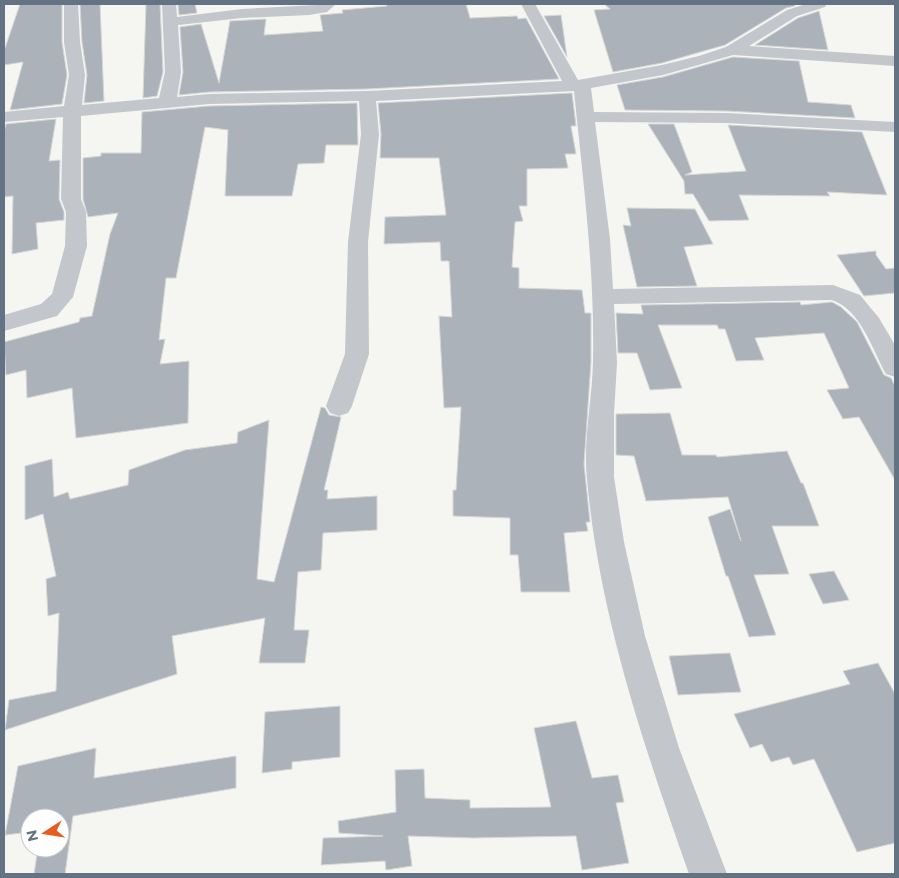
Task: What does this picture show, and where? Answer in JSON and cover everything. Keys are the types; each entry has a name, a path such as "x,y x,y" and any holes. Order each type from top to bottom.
{"street":[{"path":"4,322 49,310 62,297 76,246 76,212 71,199 72,112 77,75 72,42 70,4"},
{"path":"167,102 173,72 169,4"},
{"path":"170,22 251,7 292,12 324,9 329,4"},
{"path":"528,4 565,69 577,85 585,118 600,240 605,363 601,414 600,477 610,542 629,636 654,720 708,874"},
{"path":"4,117 167,102 255,97 367,96 577,85 687,65 732,50 778,20 792,13 820,4"},
{"path":"732,50 895,60"},
{"path":"339,406 358,354 358,242 370,134 367,96"},
{"path":"585,118 727,118 895,127"},
{"path":"603,296 833,292 845,296 856,303 889,352 895,368"}],"building":[{"path":"20,4 62,4 62,42 67,75 62,104 10,110 23,62 4,65 4,51"},
{"path":"80,4 100,4 104,101 84,103 87,75 82,42"},
{"path":"146,4 160,4 163,72 157,96 143,98"},
{"path":"178,4 195,4 197,13 179,15"},
{"path":"386,4 466,4 470,18 517,16 518,19 526,18 559,79 367,89 209,92 179,95 183,72 180,27 201,24 219,83 230,21 266,19 264,35 323,31 320,15 343,13 342,10 387,6"},
{"path":"604,4 794,4 795,6 786,8 725,45 662,63 613,72 594,10 610,9"},
{"path":"819,11 828,50 755,45 798,18"},
{"path":"561,15 567,57 544,16"},
{"path":"733,57 799,61 808,102 851,105 855,118 727,111 625,110 617,85 663,77"},
{"path":"572,93 576,126 571,126 576,154 565,154 568,168 527,169 527,206 519,206 523,221 515,222 512,267 519,268 519,288 582,290 585,313 591,313 591,362 584,464 590,522 586,522 588,531 564,533 570,592 521,592 518,555 510,555 510,518 453,516 453,490 456,490 461,407 444,408 439,316 452,317 449,261 441,261 440,242 384,244 385,217 446,215 439,158 380,158 381,134 378,103"},
{"path":"357,103 358,145 326,145 324,163 298,164 292,196 225,196 228,130 205,127 176,278 166,278 159,340 165,339 160,364 189,361 188,423 76,438 72,388 27,398 26,370 6,375 4,342 79,322 80,318 92,316 110,234 118,213 88,217 83,199 83,158 101,156 101,153 141,153 142,112 209,106"},
{"path":"56,119 49,161 60,160 59,199 64,212 64,220 36,223 38,249 12,254 13,196 4,197 4,132 6,124"},
{"path":"648,124 674,124 692,172 685,175 746,171 728,125 862,132 887,195 827,192 830,196 739,195 749,220 709,221 693,194 685,194 684,181"},
{"path":"627,208 695,209 713,244 684,247 697,286 637,287 623,225 631,226"},
{"path":"876,251 876,255 886,269 895,268 895,293 864,296 837,255"},
{"path":"800,302 801,305 832,302 841,307 857,322 884,375 891,378 895,386 895,480 859,417 843,419 827,390 849,388 824,333 755,338 764,360 736,361 725,329 719,329 717,325 658,325 682,388 650,390 637,353 618,353 616,313 643,314 641,305"},
{"path":"321,407 325,408 329,415 341,417 324,490 328,490 327,499 377,496 377,530 323,533 321,570 298,572 294,630 309,630 305,663 259,663 265,618 172,636 177,674 5,730 9,700 56,691 59,613 48,616 46,579 56,576 43,514 25,520 25,466 52,459 54,497 68,492 70,499 128,485 129,470 185,450 237,443 238,432 269,420 257,579 274,582"},
{"path":"670,413 682,455 716,455 717,457 787,451 801,483 803,483 819,526 772,526 789,574 754,575 776,635 749,637 728,576 726,576 708,517 730,509 741,541 728,497 646,501 634,456 616,455 616,414"},
{"path":"834,571 849,600 823,604 809,574"},
{"path":"730,653 741,692 678,695 669,656"},
{"path":"878,663 895,694 895,843 857,852 814,759 793,765 789,757 771,762 762,744 750,748 734,714 850,684 843,671"},
{"path":"340,706 340,757 292,762 292,769 262,773 265,712"},
{"path":"576,721 592,778 618,775 624,802 616,803 629,863 582,870 576,836 473,838 408,836 412,866 386,870 385,861 321,865 323,838 383,836 339,833 338,821 396,812 395,770 424,769 425,798 470,800 470,808 551,807 534,728"},
{"path":"96,748 94,778 236,756 236,788 73,816 70,838 70,808 20,808 20,833 5,835 18,766"},
{"path":"36,858 67,858 65,874 34,874"}]}
